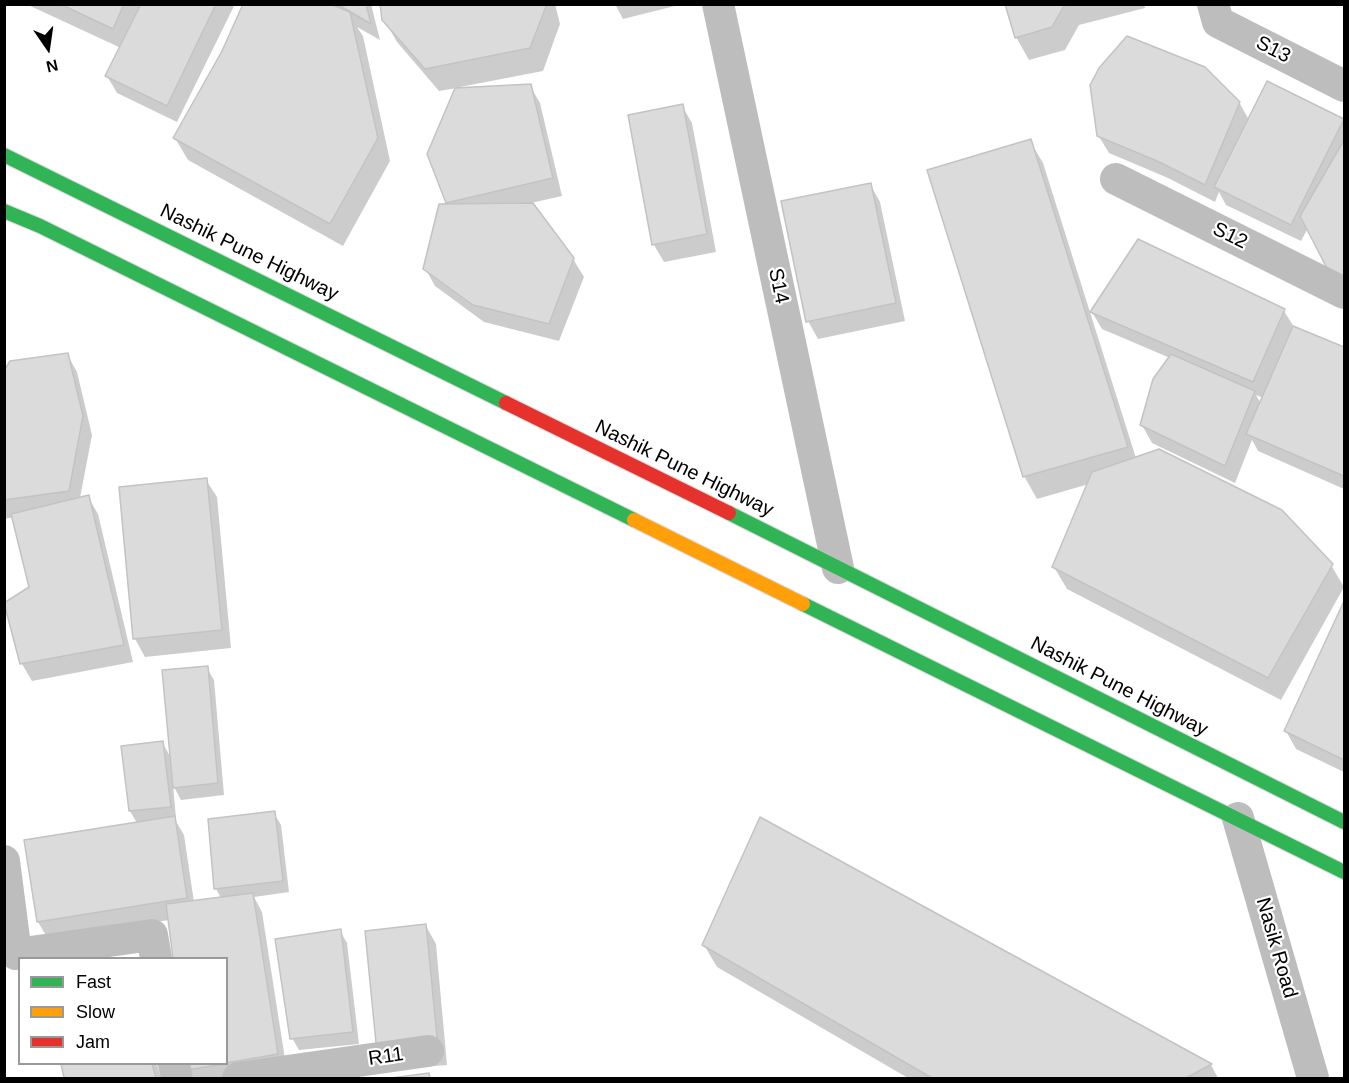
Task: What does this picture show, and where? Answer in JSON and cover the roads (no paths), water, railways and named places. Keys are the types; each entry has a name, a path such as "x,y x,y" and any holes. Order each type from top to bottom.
{"highway":[{"name":"Nashik Pune Highway","path":"4,154 1344,822"},
{"path":"4,211 51,232 1344,872"}],"street":[{"name":"S14","path":"718,4 838,568"},
{"name":"S13","path":"1213,4 1218,22 1344,86"},
{"name":"S12","path":"1116,179 1344,293"},
{"name":"Nasik Road","path":"1238,818 1313,1078"},
{"path":"4,861 16,954 152,935 156,957"},
{"name":"R11","path":"238,1078 428,1051"}]}
